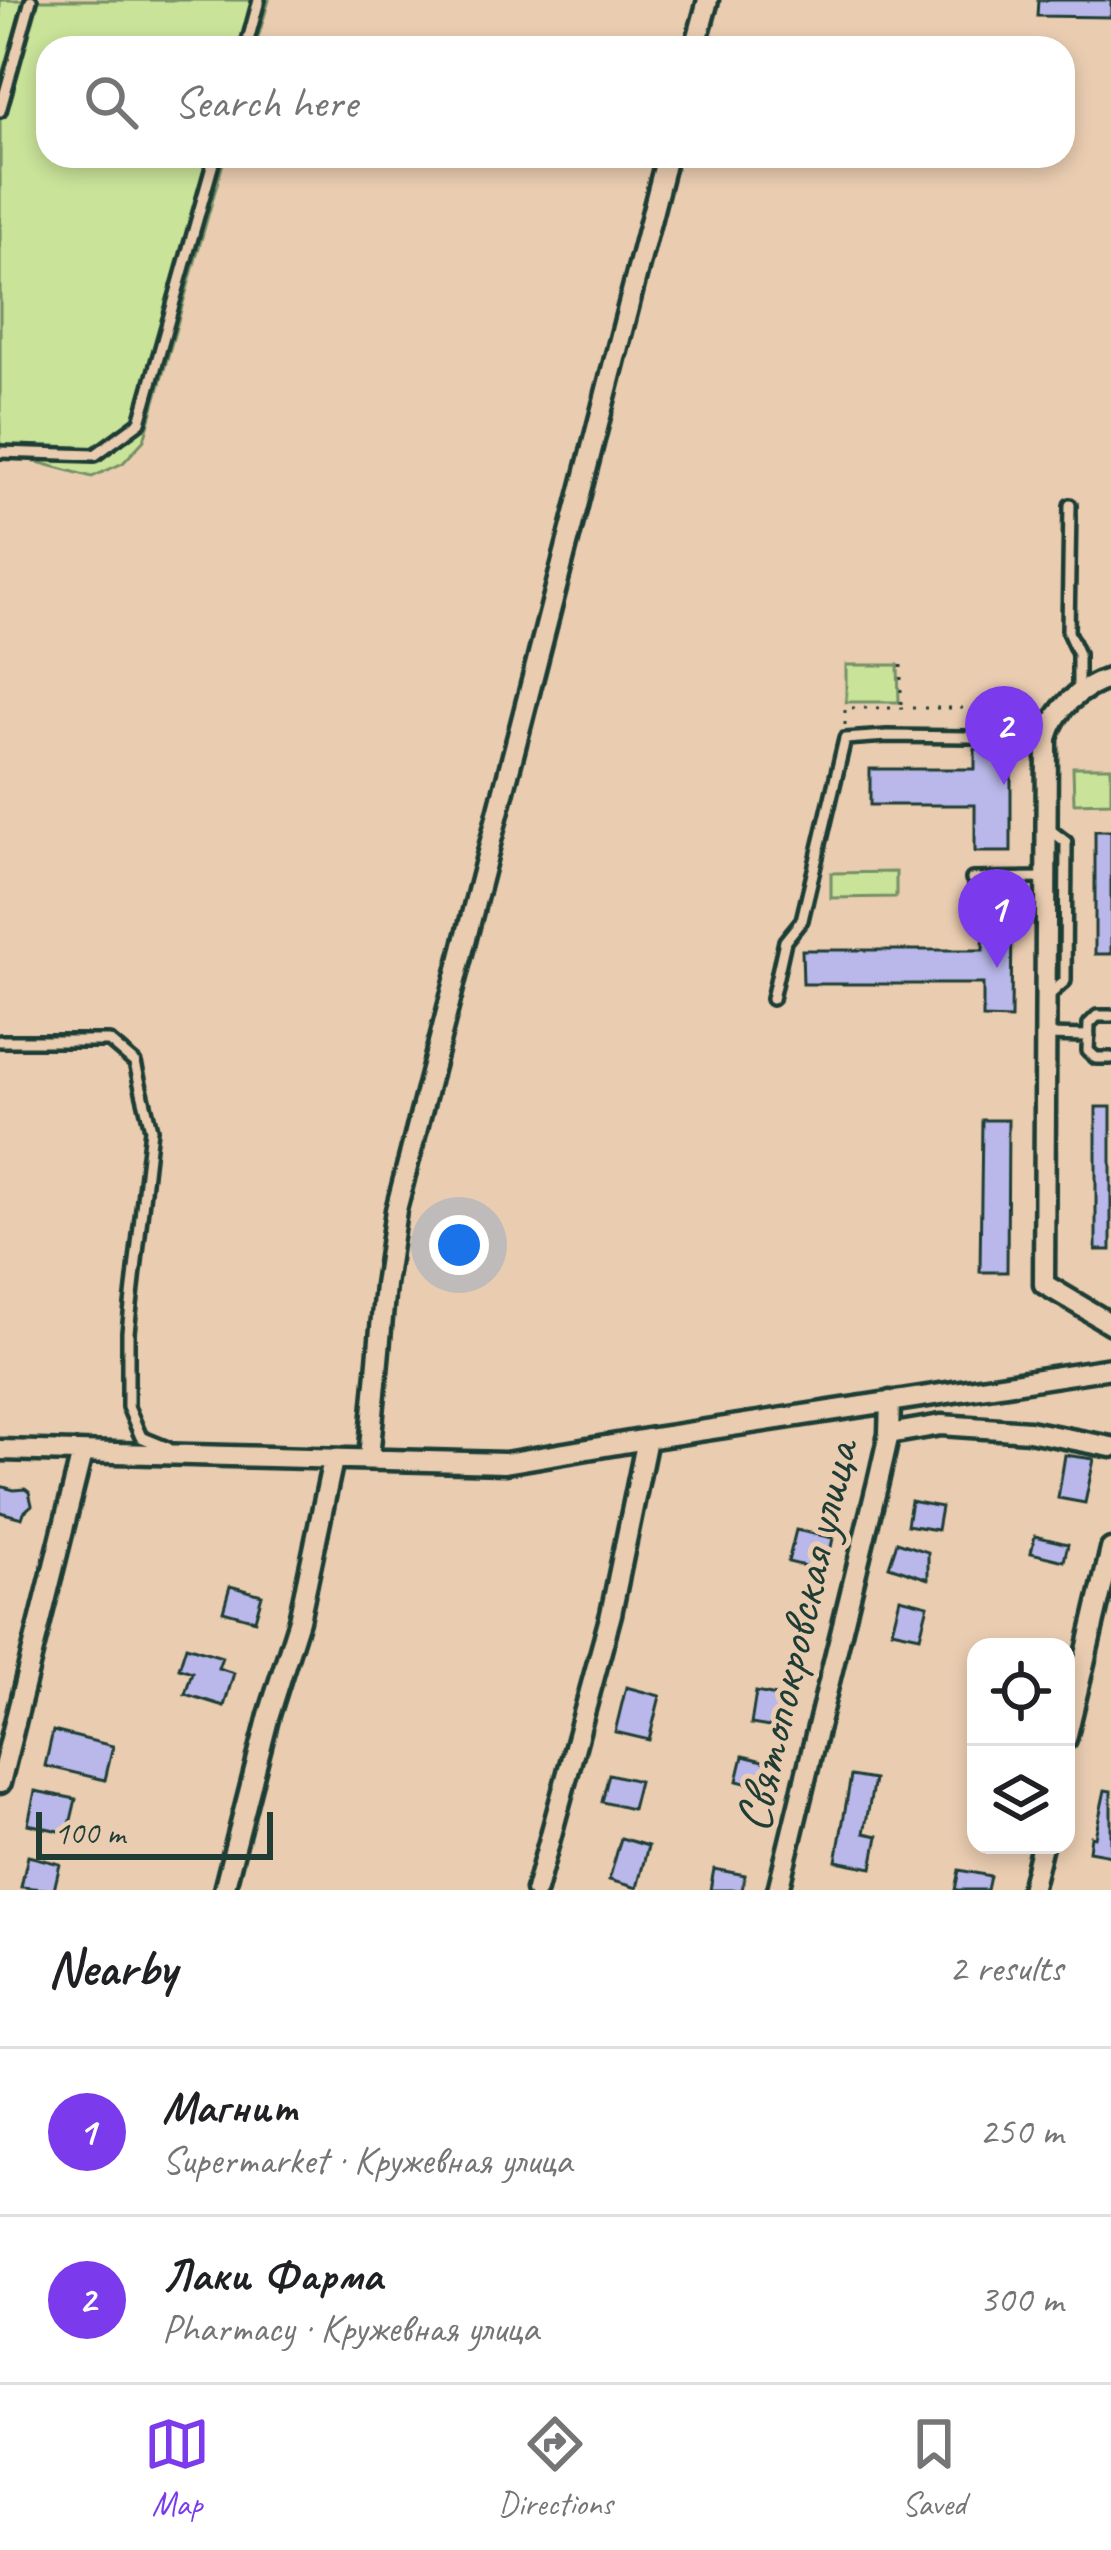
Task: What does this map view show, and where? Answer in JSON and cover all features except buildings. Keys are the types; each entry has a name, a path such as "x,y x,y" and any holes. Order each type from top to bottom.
{"street":[{"path":"698,36 708,0"},
{"path":"369,1458 396,1210 665,168"},
{"path":"1111,678 1078,694 1052,722 1047,738 1044,1284 1111,1324"},
{"path":"0,1450 505,1463 1111,1368"},
{"name":"Святопокровская улица","path":"778,1890 889,1434 890,1401"},
{"path":"889,1434 941,1425 1029,1431 1111,1447"},
{"path":"536,1890 611,1614 647,1438"},
{"path":"0,1783 82,1453"},
{"path":"224,1890 298,1620 333,1460"},
{"path":"1075,1701 1111,1549"},
{"path":"1031,1890 1040,1854"}],"lane":[{"path":"0,112 31,0"},
{"path":"249,36 259,0"},
{"path":"0,452 95,455 140,422 212,168"},
{"path":"1070,506 1069,632 1078,654 1078,694"},
{"path":"772,999 785,941 802,920 845,739 1047,738"},
{"path":"1046,828 1066,842 1066,981 1046,998"},
{"path":"973,879 1046,878"},
{"path":"1111,1016 1097,1016 1089,1024 1088,1036 1088,1051 1096,1058 1111,1058"},
{"path":"1046,1035 1088,1036"},
{"path":"0,1041 109,1041 135,1063 151,1129 128,1332 128,1407 142,1437 184,1454"}],"path":[{"path":"901,665 901,708"},
{"path":"845,739 845,708 987,708 987,728 1015,728 1015,737"}],"green space":[{"path":"0,0 269,0 258,36 36,36 36,168 222,168 144,440 123,463 92,477 0,452"},
{"path":"846,665 898,665 899,702 846,702"},
{"path":"1073,767 1111,767 1111,802 1074,803"},
{"path":"896,872 896,897 831,898 831,873"}],"place":[{"name":"Лаки Фарма","path":"1004,785"},
{"name":"Магнит","path":"997,968"}]}
